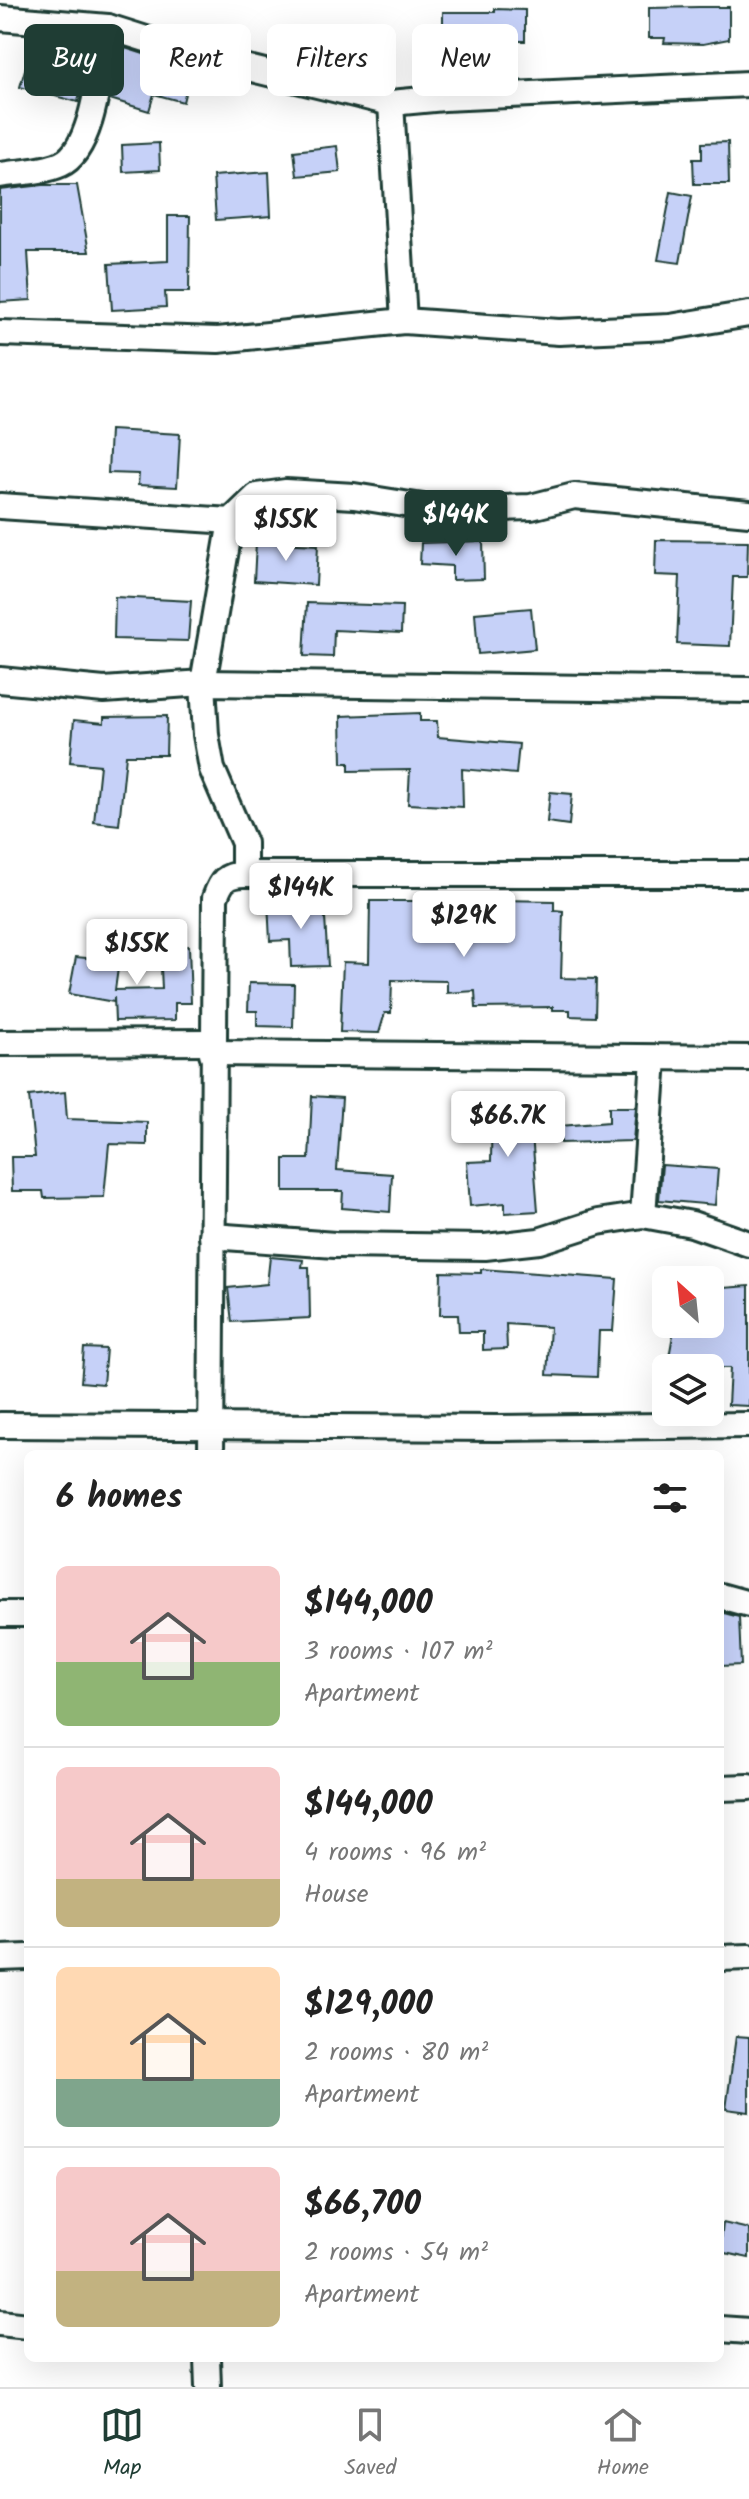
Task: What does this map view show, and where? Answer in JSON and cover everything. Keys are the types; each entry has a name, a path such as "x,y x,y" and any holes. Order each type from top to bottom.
{"street":[{"path":"0,18 72,24"},
{"path":"124,32 203,57 391,103 749,84"},
{"path":"0,175 61,164 79,151 94,96"},
{"path":"391,103 404,321"},
{"path":"0,333 218,340 404,321 559,332 670,327 749,314"},
{"path":"244,874 244,843 212,769 206,735 203,683 231,521 257,496 286,492 354,496 429,508 471,509 531,507 574,496 749,513"},
{"path":"0,506 231,521"},
{"path":"0,680 104,690 203,683 749,690"},
{"path":"211,1450 212,1048 215,898 221,881 230,874 749,874"},
{"path":"0,1043 654,1059 749,1058"},
{"path":"643,1215 654,1059"},
{"path":"212,1236 335,1245 485,1247 539,1241 598,1222 643,1215 692,1224 749,1244"},
{"path":"0,1425 749,1425"},
{"path":"724,1597 749,1604"},
{"path":"0,1614 24,1614"},
{"path":"724,1788 749,1787"},
{"path":"0,1958 24,1957"},
{"path":"724,1958 749,1957"},
{"path":"0,2323 24,2326"},
{"path":"724,2329 749,2331"},
{"path":"207,2362 208,2387"}],"building":[{"path":"729,7 729,39 703,44 664,43 665,38 649,38 649,8"},
{"path":"495,9 525,10 525,41 518,41 518,24 443,24 443,12 495,12"},
{"path":"125,48 140,53 140,96 153,96 149,111 110,99 111,96 124,96"},
{"path":"55,96 79,96 78,102"},
{"path":"161,96 184,96 183,102"},
{"path":"728,142 729,184 694,184 693,159 702,159 702,143"},
{"path":"159,143 160,170 123,172 122,145"},
{"path":"337,146 340,172 297,176 294,151"},
{"path":"269,172 271,216 216,220 213,176"},
{"path":"77,185 89,252 28,252 31,300 0,302 0,190"},
{"path":"671,192 692,196 680,263 658,260"},
{"path":"168,216 190,216 189,292 165,292 166,307 112,310 109,264 168,261"},
{"path":"110,430 180,434 177,487 138,485 139,474 108,473"},
{"path":"656,540 748,541 747,577 733,577 730,646 677,644 680,576 655,575"},
{"path":"483,541 484,579 452,580 452,566 420,564 421,543"},
{"path":"256,542 318,545 316,585 254,581"},
{"path":"115,597 191,601 188,641 114,639"},
{"path":"307,603 402,606 401,633 334,630 333,657 304,656"},
{"path":"531,608 535,649 478,654 475,613"},
{"path":"420,713 420,721 437,721 438,737 519,744 516,774 462,769 463,807 408,804 410,770 349,771 349,763 342,763 341,716"},
{"path":"167,716 166,755 126,755 119,825 94,822 100,765 70,762 74,720 104,723 104,717"},
{"path":"550,792 572,794 569,825 547,822"},
{"path":"495,900 554,901 554,910 563,911 561,978 596,979 595,1017 570,1016 570,1010 553,1010 553,1007 476,1008 475,991 447,993 447,981 392,980 391,1013 385,1013 379,1033 340,1032 343,962 369,963 370,901 435,901 435,908 495,909"},
{"path":"289,901 290,904 324,902 328,966 291,967 290,940 270,941 268,902"},
{"path":"189,946 191,1003 175,1003 175,1020 115,1021 114,997 114,1002 69,994 76,957 119,961 115,990 162,989 160,947"},
{"path":"249,983 294,984 293,1027 257,1026 257,1011 248,1011"},
{"path":"65,1092 67,1119 147,1122 147,1145 109,1144 104,1197 44,1198 43,1191 12,1191 11,1157 35,1157 29,1096"},
{"path":"312,1096 342,1098 337,1170 392,1174 390,1212 342,1208 343,1191 284,1191 284,1159 309,1159"},
{"path":"492,1098 536,1098 535,1134 532,1134 538,1211 505,1213 505,1203 470,1206 467,1162 491,1161"},
{"path":"609,1107 636,1107 633,1141 561,1143 560,1126 609,1122"},
{"path":"662,1165 718,1169 715,1205 659,1200"},
{"path":"270,1257 303,1260 302,1267 309,1267 310,1318 232,1322 228,1288 267,1284"},
{"path":"481,1269 617,1279 613,1331 599,1331 597,1377 547,1375 550,1327 506,1324 507,1349 483,1350 483,1332 459,1332 458,1315 440,1315 441,1272 481,1273"},
{"path":"749,1286 749,1406 728,1405 730,1368 724,1368 724,1354 670,1354 672,1338 724,1338 724,1288"},
{"path":"84,1348 106,1349 103,1384 81,1382"},
{"path":"724,1613 739,1617 741,1665 724,1666"},
{"path":"736,2036 749,2037 749,2112 726,2109"},
{"path":"724,2223 749,2229 749,2258 724,2253"}]}
